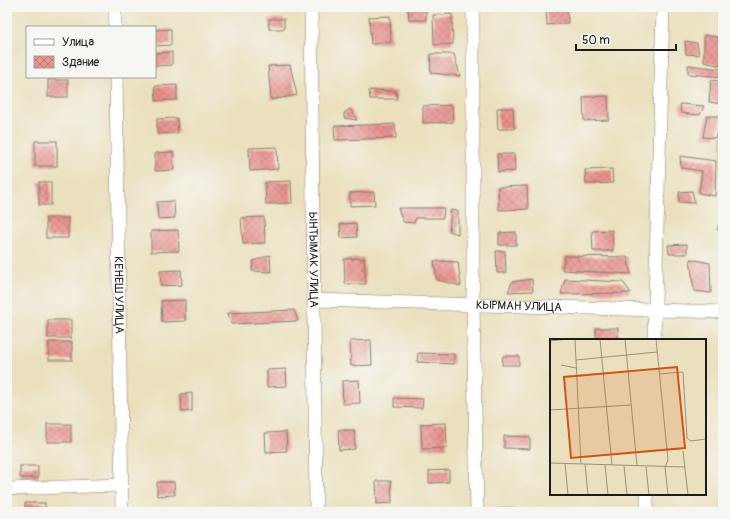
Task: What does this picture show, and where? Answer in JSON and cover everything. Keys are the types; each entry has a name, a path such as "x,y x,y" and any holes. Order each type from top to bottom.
{"street":[{"path":"115,7 115,26"},
{"name":"ЫНТЫМАК УЛИЦА","path":"311,7 316,512"},
{"path":"473,7 473,305 477,512"},
{"path":"654,339 664,7"},
{"name":"КЕНЕШ УЛИЦА","path":"116,78 122,512"},
{"name":"КЫРМАН УЛИЦА","path":"314,300 723,312"},
{"path":"7,489 121,485"},
{"path":"647,495 647,512"}],"building":[{"path":"408,7 426,7 426,20 409,20"},
{"path":"546,7 567,7 568,23 547,25"},
{"path":"452,14 453,44 434,45 433,15"},
{"path":"390,16 391,42 371,44 369,17"},
{"path":"269,19 284,19 284,29 269,29"},
{"path":"171,29 171,45 156,46 156,30"},
{"path":"704,35 723,38 723,66 704,62"},
{"path":"685,41 697,43 699,55 686,54"},
{"path":"172,52 172,65 156,66 156,53"},
{"path":"430,54 454,54 460,76 431,73"},
{"path":"290,65 297,95 271,100 268,66"},
{"path":"688,65 721,69 723,77 688,74"},
{"path":"48,80 68,80 68,97 48,97"},
{"path":"711,80 722,81 721,104 709,102"},
{"path":"177,85 177,100 156,101 155,86"},
{"path":"369,90 396,91 397,99 370,99"},
{"path":"608,96 609,120 584,121 583,97"},
{"path":"680,104 704,106 700,115 681,113"},
{"path":"452,105 453,122 423,123 423,106"},
{"path":"497,108 513,108 514,129 498,129"},
{"path":"350,109 357,120 344,118 344,113"},
{"path":"707,116 723,116 715,138 703,137"},
{"path":"177,118 178,133 157,134 157,119"},
{"path":"395,124 396,138 335,140 334,126"},
{"path":"721,135 723,135 723,172 721,172"},
{"path":"35,141 57,141 57,166 35,166"},
{"path":"277,147 278,169 250,171 249,148"},
{"path":"173,152 174,170 155,171 155,153"},
{"path":"497,154 514,154 515,171 498,172"},
{"path":"680,156 716,161 715,196 699,193 702,171 681,168"},
{"path":"612,169 613,183 586,184 585,170"},
{"path":"291,181 292,203 266,204 265,182"},
{"path":"39,182 51,182 51,205 39,205"},
{"path":"527,186 528,209 499,210 498,187"},
{"path":"692,191 695,203 679,202 679,192"},
{"path":"374,192 375,205 350,206 350,193"},
{"path":"174,201 175,218 158,219 157,202"},
{"path":"398,208 444,208 443,218 416,218 414,223 403,222"},
{"path":"451,210 458,211 458,234 449,231"},
{"path":"264,217 265,243 243,244 241,218"},
{"path":"722,217 723,218 723,231 717,230"},
{"path":"46,218 68,218 68,238 46,238"},
{"path":"356,223 357,237 341,238 340,224"},
{"path":"178,230 179,251 151,252 151,231"},
{"path":"612,230 613,251 593,251 592,231"},
{"path":"516,232 516,245 499,245 499,233"},
{"path":"687,244 687,254 669,254 668,245"},
{"path":"496,251 505,251 506,273 497,273"},
{"path":"721,253 723,253 723,269 722,269"},
{"path":"270,255 271,272 252,271 253,261"},
{"path":"565,256 627,257 631,274 562,270"},
{"path":"364,258 366,284 345,284 344,259"},
{"path":"690,259 710,263 711,293 694,291"},
{"path":"434,261 458,262 461,286 437,280"},
{"path":"181,270 182,285 161,286 160,271"},
{"path":"532,279 533,291 508,292 512,282"},
{"path":"565,279 623,282 631,293 561,294"},
{"path":"185,300 185,321 162,322 161,301"},
{"path":"294,310 298,321 231,324 228,313"},
{"path":"48,320 71,320 71,338 48,338"},
{"path":"596,328 618,328 618,339 596,339"},
{"path":"371,340 372,365 351,366 350,341"},
{"path":"49,342 72,342 72,360 49,360"},
{"path":"418,353 454,354 454,364 417,362"},
{"path":"503,356 519,356 519,365 502,365"},
{"path":"286,369 287,386 267,387 267,370"},
{"path":"359,380 360,403 343,404 342,381"},
{"path":"192,393 192,411 182,412 181,394"},
{"path":"394,398 423,399 422,408 394,407"},
{"path":"446,423 447,448 422,449 421,424"},
{"path":"47,424 71,424 71,442 47,442"},
{"path":"338,430 354,430 355,449 339,450"},
{"path":"286,432 287,451 266,452 265,433"},
{"path":"504,436 530,437 530,449 504,448"},
{"path":"20,466 38,466 38,478 20,478"},
{"path":"449,470 449,482 429,483 429,471"},
{"path":"376,481 391,481 392,503 377,504"},
{"path":"157,482 174,482 175,495 157,496"},
{"path":"25,503 45,503 45,512 25,512"},
{"path":"498,509 515,509 515,512 498,512"}]}
